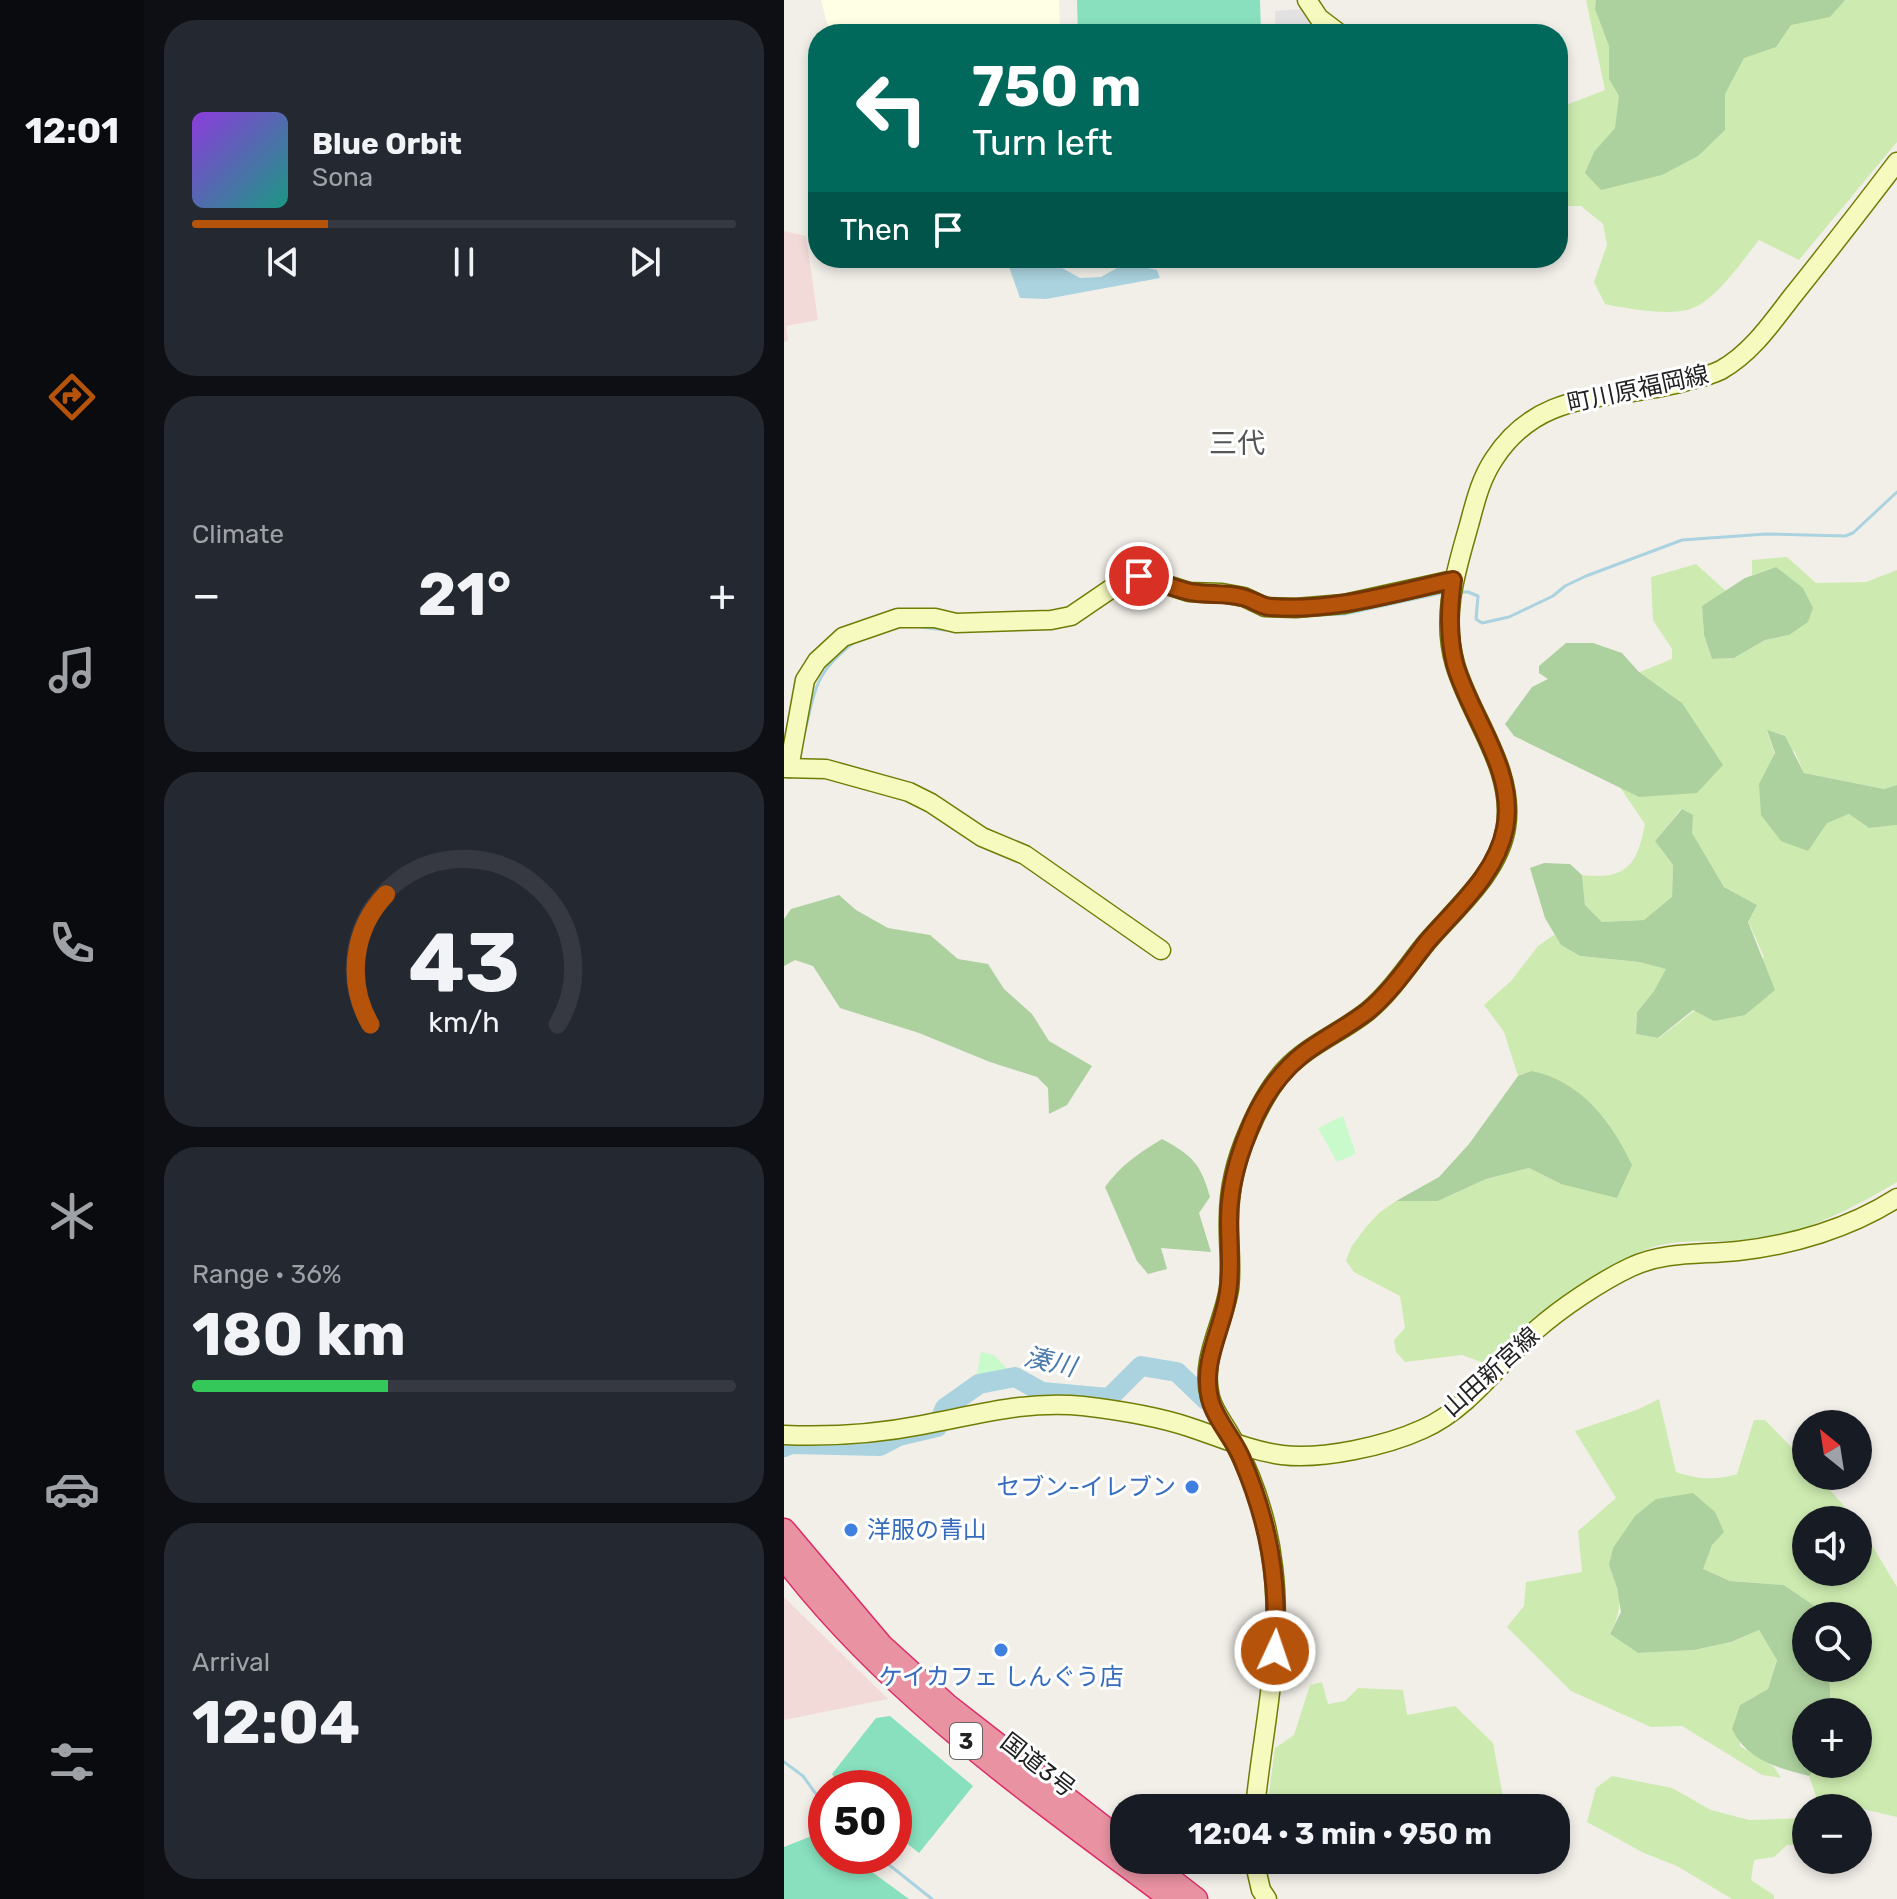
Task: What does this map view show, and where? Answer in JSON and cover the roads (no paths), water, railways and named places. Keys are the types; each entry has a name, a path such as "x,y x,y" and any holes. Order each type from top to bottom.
{"highway":[{"name":"国道3号","path":"784,1530 882,1646 947,1705 1110,1832"},
{"name":"国道3号","path":"784,1558 830,1614 912,1697 1035,1796 1171,1899"},
{"path":"1164,1874 1196,1899"}],"main road":[{"path":"1307,0 1327,24"},
{"name":"町川原福岡線","path":"1257,1794 1275,1651 1277,1607 1266,1525 1235,1442 1211,1402 1208,1383 1209,1358 1228,1296 1231,1190 1248,1131 1285,1070 1304,1053 1369,1010 1387,992 1481,881 1497,854 1506,828 1507,803 1501,775 1455,665 1449,633 1453,580 1481,482 1495,457 1516,432 1541,412 1568,402 1672,385 1705,376 1720,371 1743,354 1819,264 1897,162"},
{"path":"1161,950 1025,855 982,837 909,792 868,778 826,769 787,768 805,680 817,661 843,637 898,618 935,618 956,623 1051,620 1071,616 1118,584 1139,576 1189,592 1222,593 1244,597 1265,607 1296,608 1344,604 1453,580"},
{"name":"山田新宮線","path":"784,1435 853,1435 922,1425 1008,1406 1048,1404 1083,1406 1185,1426 1282,1455 1329,1454 1377,1444 1424,1429 1460,1406 1536,1330 1629,1268 1658,1257 1738,1251 1798,1240 1847,1223 1897,1198"},
{"path":"1258,1874 1263,1896"}],"water":[{"path":"1009,268 1062,268 1080,278 1101,277 1117,268 1148,268 1157,270 1160,278 1046,299 1020,298"}],"waterway":[{"path":"1458,592 1478,596 1476,619 1482,623 1509,617 1586,576 1682,540 1766,534 1845,536 1853,533 1897,492"},
{"path":"1316,615 1345,614 1446,592"},
{"path":"1254,611 1260,615 1285,616"},
{"path":"921,627 945,630"},
{"path":"805,731 824,672 853,643"},
{"name":"湊川","path":"784,1447 791,1444 880,1446 899,1436 937,1427 945,1408 979,1384 1015,1377 1042,1392 1109,1398 1141,1366 1177,1372 1206,1400"},
{"path":"784,1762 808,1783"},
{"path":"901,1874 932,1899"}],"place":[{"name":"セブン-イレブン","path":"1192,1487"},
{"name":"洋服の青山","path":"851,1530"},
{"name":"ケイカフェ しんぐう店","path":"1001,1650"}],"district":[{"name":"三代","path":"1237,443"}]}
